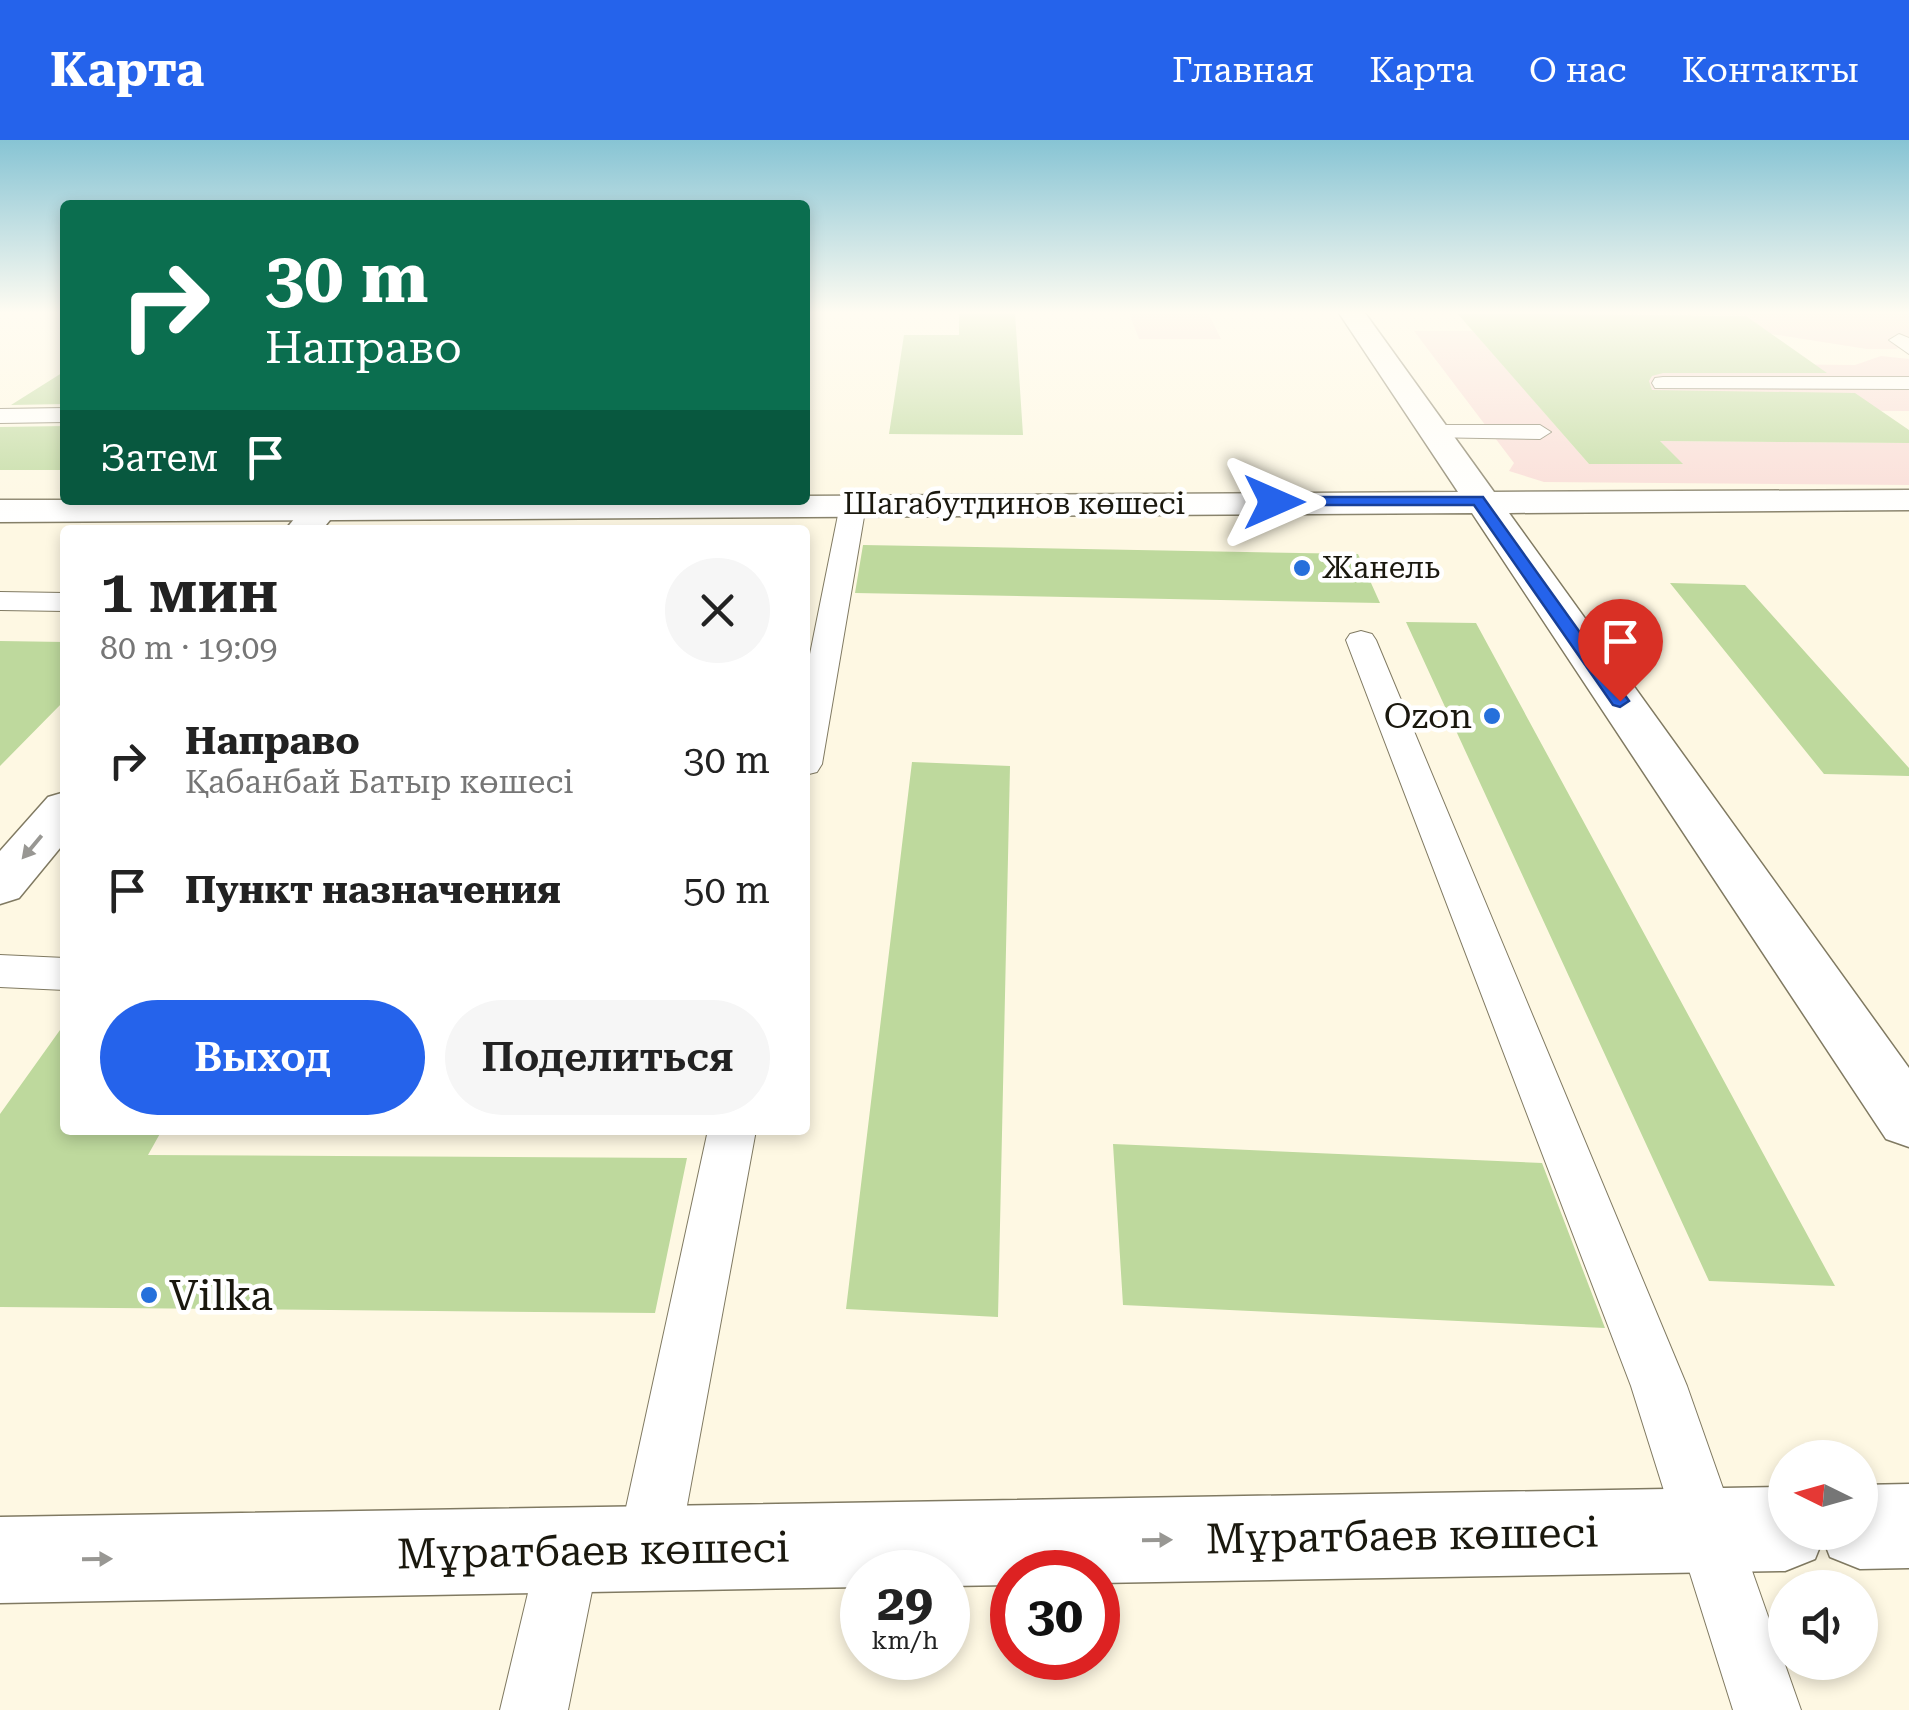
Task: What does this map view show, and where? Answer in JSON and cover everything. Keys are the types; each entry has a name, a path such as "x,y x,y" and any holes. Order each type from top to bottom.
{"street":[{"path":"1401,386 1909,1120"},
{"name":"Шагабутдинов көшесі","path":"810,505 1909,500"},
{"name":"Шагабутдинов көшесі","path":"0,512 318,513 794,505"},
{"path":"0,885 60,815"},
{"path":"1878,1527 1909,1526"},
{"name":"Мұратбаев көшесі","path":"0,1560 1746,1529"}],"lane":[{"path":"0,416 60,416"},
{"path":"1432,432 1540,432"},
{"path":"810,737 853,504"},
{"path":"0,601 60,602"},
{"path":"1361,640 1658,1386 1746,1529 1767,1710"},
{"path":"0,971 60,974"},
{"path":"534,1710 608,1550 731,1135"}],"shaded area":[{"path":"1456,386 1521,386 1589,464 1681,464 1660,441 1909,443 1909,485 1544,482 1509,471 1514,463"},
{"path":"1640,386 1909,386 1909,411 1628,410"}],"building":[{"path":"41,386 60,386 60,404 11,405"},
{"path":"896,386 1020,386 1023,435 889,434"},
{"path":"1521,386 1855,393 1909,430 1909,443 1660,441 1683,464 1589,464"},
{"path":"60,426 60,470 0,470 0,427"},
{"path":"863,545 1358,554 1380,603 855,593"},
{"path":"1670,583 1745,585 1909,768 1909,776 1824,774"},
{"path":"1406,622 1476,623 1835,1286 1709,1281"},
{"path":"0,641 60,642 60,705 0,766"},
{"path":"912,762 1010,766 998,1317 846,1309"},
{"path":"60,1030 60,1135 159,1135 148,1155 687,1158 655,1313 0,1307 0,1114"},
{"path":"1113,1144 1542,1163 1605,1328 1123,1305"}],"place":[{"name":"Жанель","path":"1302,568"},
{"name":"Ozon","path":"1492,716"},
{"name":"Vilka","path":"149,1295"}],"route":[{"path":"1274,502 1478,500 1620,701"}]}
